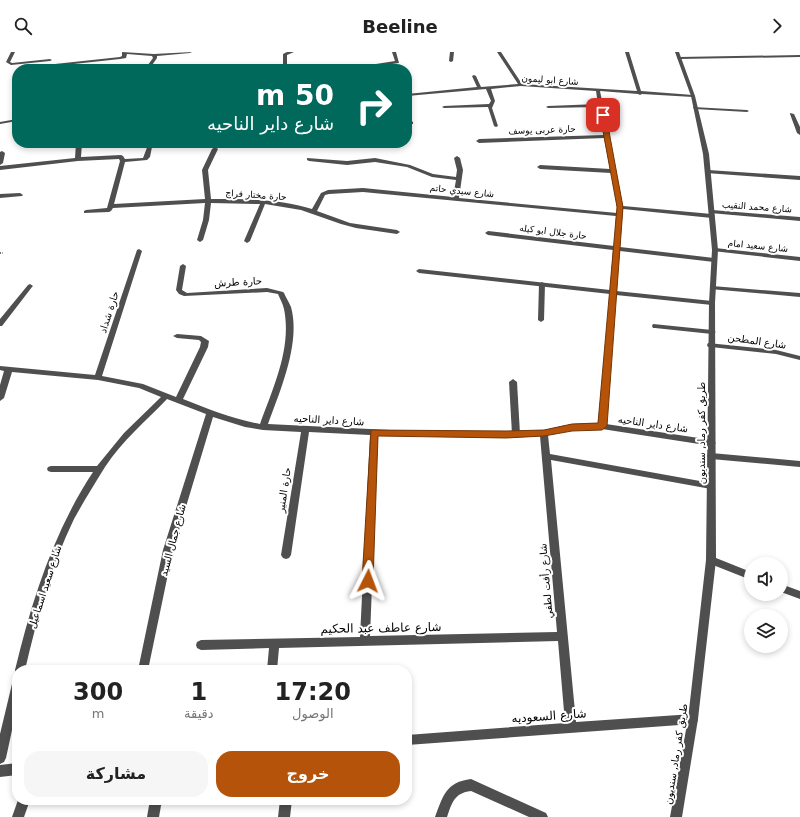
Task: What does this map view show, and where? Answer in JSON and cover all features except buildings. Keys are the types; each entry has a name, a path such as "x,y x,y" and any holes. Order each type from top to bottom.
{"street":[{"path":"12,52 8,62 11,64 50,60"},
{"path":"64,64 120,58 124,57 125,52 154,54 190,52"},
{"path":"285,64 285,54 292,52"},
{"path":"384,64 397,62 394,52"},
{"path":"451,61 452,52"},
{"path":"499,52 521,85"},
{"path":"627,52 640,94"},
{"path":"767,52 771,56"},
{"path":"151,64 155,58 154,54"},
{"path":"678,55 800,56"},
{"name":"طريق كفر رماد, سنديون","path":"676,817 693,719 711,560 711,345 712,288 715,250 708,172 693,96 678,55"},
{"path":"474,76 480,89"},
{"name":"شارع ابو ليمون","path":"412,95 521,85 640,94 693,96"},
{"path":"488,88 493,101 490,108 496,126"},
{"path":"598,91 620,207 602,426"},
{"path":"444,107 492,105"},
{"path":"548,107 601,105"},
{"path":"695,108 747,111"},
{"path":"792,114 800,132"},
{"path":"0,123 12,121"},
{"name":"حارة عربى يوسف","path":"479,141 607,136"},
{"path":"78,159 79,148"},
{"path":"123,161 143,159 147,157 149,148"},
{"path":"200,240 206,220 208,202 205,170 215,149"},
{"path":"0,163 2,153"},
{"path":"0,168 78,159 118,156 123,158 111,206 106,211 86,212"},
{"path":"456,199 460,170 457,158"},
{"path":"309,159 347,163 375,160 408,166 432,175 459,179"},
{"path":"540,167 613,171"},
{"path":"708,172 800,178"},
{"name":"شارع سيدي حاتم","path":"314,212 323,194 347,190 384,191 620,215"},
{"path":"0,196 20,195"},
{"name":"حارة مختار فراج","path":"111,206 208,202 262,202 296,207 344,223 365,228 397,232"},
{"path":"247,241 262,202"},
{"name":"شارع محمد النقيب","path":"620,207 800,219"},
{"name":"حارة جلال ابو كيله","path":"488,233 714,260"},
{"name":"شارع سعيد امام","path":"715,250 800,259"},
{"name":"حارة شداد","path":"98,378 139,252"},
{"name":"حارة طرش","path":"183,266 179,290 181,293 186,295 267,290 281,293 286,300 289,323 289,347 280,379 263,427"},
{"path":"419,271 712,302"},
{"path":"540,320 542,284"},
{"path":"0,324 30,286"},
{"path":"712,288 800,294"},
{"path":"655,326 712,332"},
{"path":"177,336 201,338 205,341 178,401"},
{"name":"شارع المطحن","path":"711,345 776,352 800,358"},
{"name":"شارع داير الناحيه","path":"0,368 98,378 140,386 210,413 245,424 263,427 374,432 516,434 544,433 572,427 602,426 712,443"},
{"path":"0,398 10,368"},
{"path":"513,382 516,434"},
{"name":"شارع سعيد اسماعيل","path":"21,665 49,570 61,538 84,494 121,441 166,396"},
{"name":"شارع جمال السيد","path":"144,665 168,550 210,413"},
{"name":"حارة المنير","path":"286,555 305,429"},
{"path":"365,641 374,432"},
{"name":"شارع رأفت لطفي","path":"544,433 571,728"},
{"path":"546,456 711,486"},
{"path":"711,456 800,464"},
{"path":"51,469 100,469"},
{"path":"711,560 744,573"},
{"path":"788,591 800,596"},
{"name":"شارع عاطف عبد الحكيم","path":"201,645 562,636"},
{"path":"272,665 274,643"},
{"path":"0,758 12,706"},
{"name":"شارع السعوديه","path":"412,740 693,719"},
{"path":"0,771 12,770"},
{"path":"442,817 451,793 461,785 471,785 542,817"},
{"path":"18,817 22,805"},
{"path":"153,817 155,805"},
{"path":"284,817 285,805"}],"route":[{"path":"368,581 374,432 506,434 544,433 572,427 602,426 620,215 620,207 603,115"}]}
